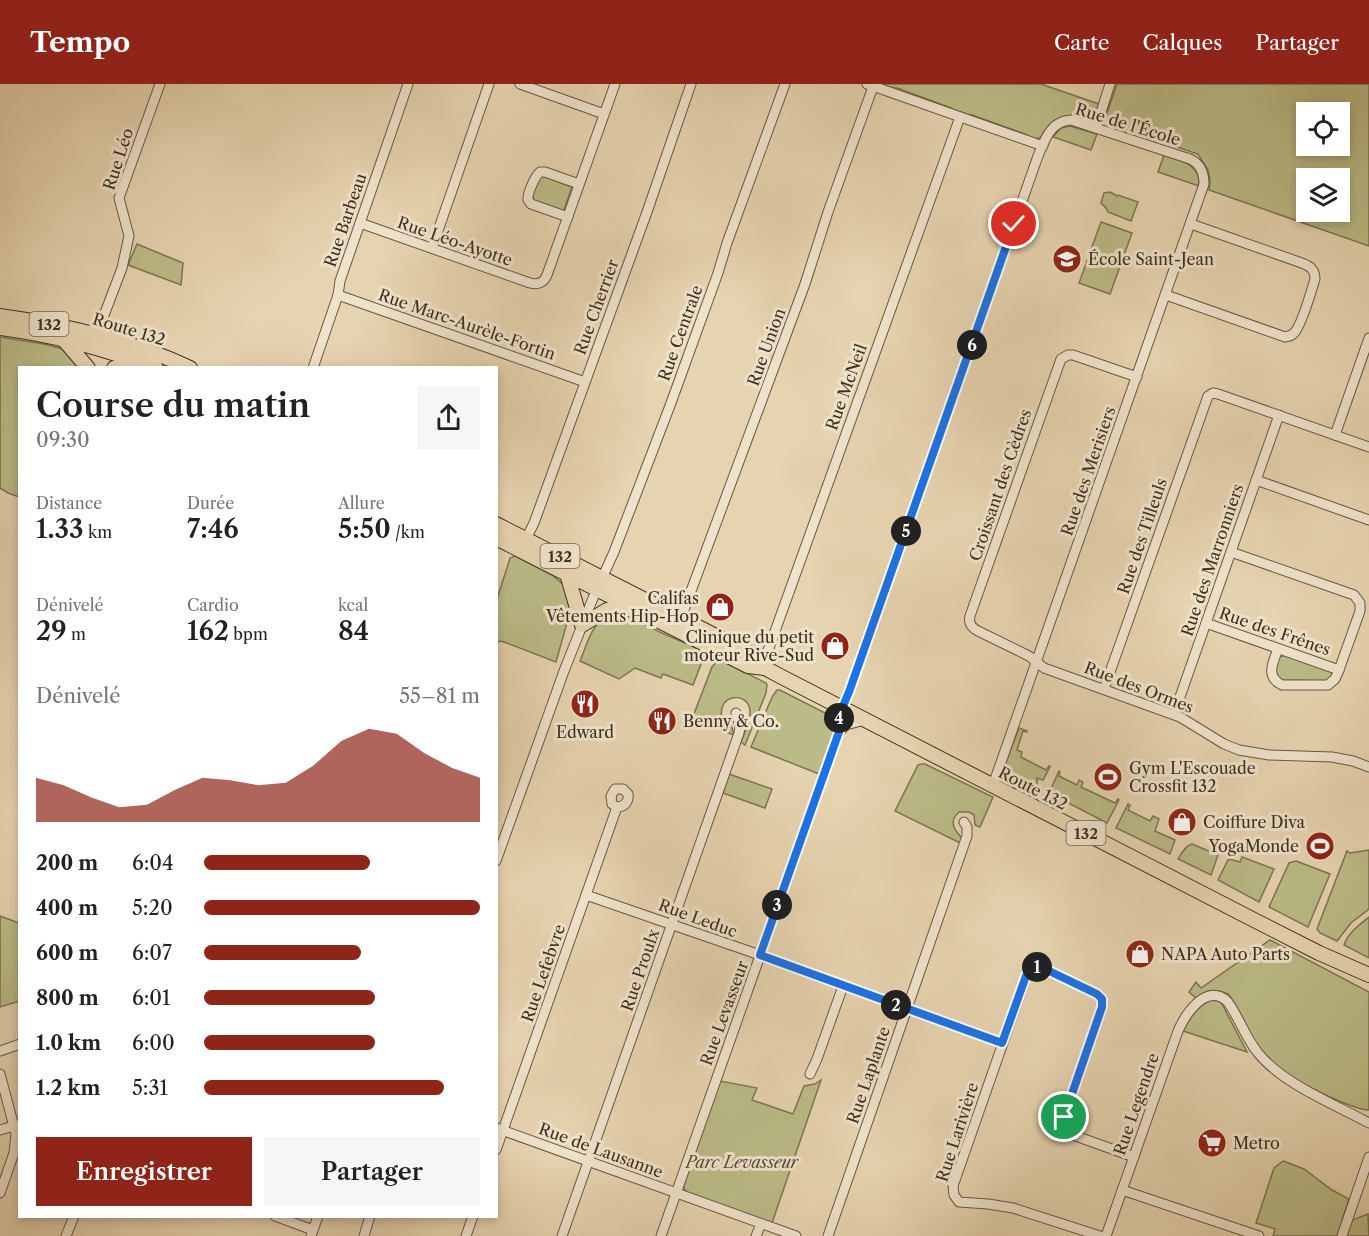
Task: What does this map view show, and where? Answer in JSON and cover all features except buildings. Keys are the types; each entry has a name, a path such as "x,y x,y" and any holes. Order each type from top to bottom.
{"highway":[{"name":"Route 132","path":"0,316 48,324 151,366"},
{"name":"Route 132","path":"0,328 64,340 94,341 140,348 186,366"},
{"path":"64,340 86,366"},
{"path":"123,366 141,362"},
{"name":"Route 132","path":"498,525 600,583 636,609 748,666 762,666"},
{"name":"Route 132","path":"498,539 567,574 600,583 681,618 753,655 762,666 1318,953 1369,982"},
{"path":"567,574 582,625 607,610 636,609"},
{"name":"Route 132","path":"1318,953 1369,975"}],"street":[{"name":"Rue Léo","path":"94,341 122,268 129,236 119,198 160,84"},
{"name":"Rue Barbeau","path":"314,366 338,295 338,286 408,84"},
{"path":"432,248 489,84"},
{"path":"520,84 604,114"},
{"path":"579,184 540,172 536,175 528,200 531,204 567,217 579,184 604,114 615,84"},
{"name":"Rue Cherrier","path":"526,539 585,382 691,84"},
{"name":"Rue Centrale","path":"498,856 582,625 610,562 671,403 785,84"},
{"path":"1096,128 1110,84"},
{"path":"872,85 1043,146"},
{"name":"Rue Union","path":"681,618 805,284 872,85"},
{"name":"Rue McNeil","path":"762,666 960,117"},
{"name":"Rue de l'École","path":"842,708 1043,146 1052,128 1063,121 1075,121 1184,157 1194,161 1200,167"},
{"name":"Rue des Merisiers","path":"993,785 1191,224 1204,184 1200,167"},
{"name":"Rue Léo-Ayotte","path":"360,223 535,284 546,278 567,217"},
{"path":"1166,295 1282,336 1289,336 1298,328 1315,279 1311,268 1191,224"},
{"name":"Rue Marc-Aurèle-Fortin","path":"338,295 585,382"},
{"path":"1335,435 1369,338"},
{"name":"Croissant des Cèdres","path":"1036,663 1029,656 978,632 971,626 969,619 1056,369 1061,359 1073,355 1137,377"},
{"name":"Rue des Tilleuls","path":"1104,689 1205,401 1210,394 1218,394 1279,415"},
{"path":"1279,415 1369,447"},
{"name":"Rue des Marronniers","path":"1174,714 1279,415"},
{"path":"1256,480 1369,520"},
{"name":"Rue des Frênes","path":"1206,623 1339,670 1360,609 1360,603 1356,597 1231,552"},
{"path":"1278,649 1271,672 1278,683 1328,685 1335,680 1339,670"},
{"name":"Rue des Ormes","path":"1036,663 1047,670 1174,714 1224,744 1246,752 1332,757 1369,767"},
{"name":"Rue Levasseur","path":"661,1236 839,732 842,708"},
{"name":"Rue Proulx","path":"562,1236 740,733 736,713"},
{"path":"839,732 846,725 865,720"},
{"name":"Rue Lefebvre","path":"500,1129 617,807"},
{"name":"Rue Laplante","path":"828,1236 967,836 967,827 964,822"},
{"name":"Rue Leduc","path":"586,895 1002,1043"},
{"name":"Rue Larivière","path":"1100,1236 1022,1210 996,1205 962,1203 955,1198 953,1193 953,1186 1026,976 1034,968 1042,968 1054,973 1097,994 1103,1001 1064,1117 1063,1128 1073,1135 1134,1157"},
{"path":"810,1074 843,986"},
{"name":"Rue Legendre","path":"1107,1236 1180,1027 1196,1004 1205,997 1219,995 1227,1001 1252,1045 1270,1067 1290,1081 1356,1116"},
{"path":"0,1051 18,1045"},
{"path":"0,1074 17,1125 15,1146 0,1193"},
{"path":"1356,1116 1369,1115"},
{"path":"1356,1116 1369,1123"},
{"path":"0,1130 17,1125"},
{"name":"Rue de Lausanne","path":"500,1129 796,1236"},
{"path":"1342,1236 1369,1157"},
{"path":"1122,1190 1259,1236"},
{"path":"66,1236 73,1218"},
{"path":"279,1218 312,1233 317,1218"},
{"path":"363,1236 369,1218"},
{"path":"466,1236 472,1218"},
{"path":"756,1236 761,1224"}],"green space":[{"path":"883,84 1041,84 1099,104 1093,117 1057,119 1040,138 1033,139 1025,134 972,115 961,114 951,108"},
{"path":"1117,84 1369,84 1369,246 1300,222 1350,222 1350,168 1296,168 1296,220 1209,190 1208,170 1198,154 1118,127 1105,119"},
{"path":"1070,126 1097,134 1091,150 1053,137 1061,128"},
{"path":"1164,155 1189,164 1197,173 1199,186 1158,172"},
{"path":"543,176 572,187 563,211 534,201 535,187 539,178"},
{"path":"1110,192 1138,202 1131,221 1108,212 1101,203 1104,193"},
{"path":"1101,222 1132,233 1110,294 1079,283"},
{"path":"137,244 183,263 181,285 128,265"},
{"path":"0,337 63,349 79,366 18,366 18,497 0,488"},
{"path":"515,556 552,575 565,586 570,612 556,662 504,642 498,642 498,596 510,558"},
{"path":"606,615 628,616 701,650 703,659 693,685 663,674 661,678 635,668 619,679 580,661 593,630"},
{"path":"1286,655 1330,671 1332,677 1325,681 1282,680 1278,678 1275,671 1279,657"},
{"path":"718,660 767,685 766,693 745,745 741,742 750,711 744,700 733,698 728,700 721,710 722,719 732,728 734,735 692,719 712,667"},
{"path":"777,690 835,718 837,726 819,774 751,747"},
{"path":"1019,728 1027,731 1023,731 1017,750 1022,752 1021,757 1046,770 1050,767 1043,780 1037,778 1036,788 1003,770"},
{"path":"925,764 993,797 980,827 975,825 974,815 969,812 959,812 956,815 953,825 962,838 960,843 895,811 918,765"},
{"path":"1059,771 1059,776 1077,785 1079,780 1083,782 1081,787 1115,803 1119,800 1107,823 1049,793"},
{"path":"729,774 772,789 765,808 723,793"},
{"path":"1128,804 1130,805 1128,810 1150,821 1153,816 1159,819 1155,831 1175,840 1170,854 1116,828"},
{"path":"1192,844 1218,855 1211,875 1178,859"},
{"path":"1369,850 1369,909 1351,923 1337,941 1320,933 1317,929 1347,851 1350,853"},
{"path":"1242,857 1274,869 1259,902 1218,880 1229,859 1240,862"},
{"path":"1296,861 1330,874 1308,927 1269,907 1289,863"},
{"path":"0,916 18,923 18,1002 0,1007"},
{"path":"1369,917 1369,958 1344,945 1351,933"},
{"path":"1270,940 1369,992 1369,1110 1324,1094 1278,1068 1258,1046 1228,994 1212,991 1196,998 1189,992 1196,982 1201,988"},
{"path":"1211,1000 1222,1004 1247,1052 1183,1031 1198,1009"},
{"name":"Parc Levasseur","path":"821,1080 772,1223 688,1194 684,1189 684,1184 720,1081 757,1088 752,1100 793,1114 804,1086"},
{"path":"1283,1161 1304,1169 1332,1190 1349,1199 1337,1236 1273,1236 1275,1229 1256,1223 1274,1168"},
{"path":"1368,1214 1369,1236 1347,1236 1352,1220"}],"place":[{"name":"École Saint-Jean","path":"1067,259"},
{"name":"Califas Vêtements Hip-Hop","path":"720,607"},
{"name":"Clinique du petit moteur Rive-Sud","path":"835,646"},
{"name":"Edward","path":"585,704"},
{"name":"Benny & Co.","path":"662,721"},
{"name":"Gym L'Escouade Crossfit 132","path":"1108,777"},
{"name":"Coiffure Diva","path":"1182,822"},
{"name":"YogaMonde","path":"1320,846"},
{"name":"NAPA Auto Parts","path":"1140,954"},
{"name":"Metro","path":"1212,1143"}],"route":[{"path":"1014,224 842,708 839,732 760,955 1002,1043 1026,976 1034,968 1045,969 1097,994 1102,999 1102,1007 1064,1117"}]}
